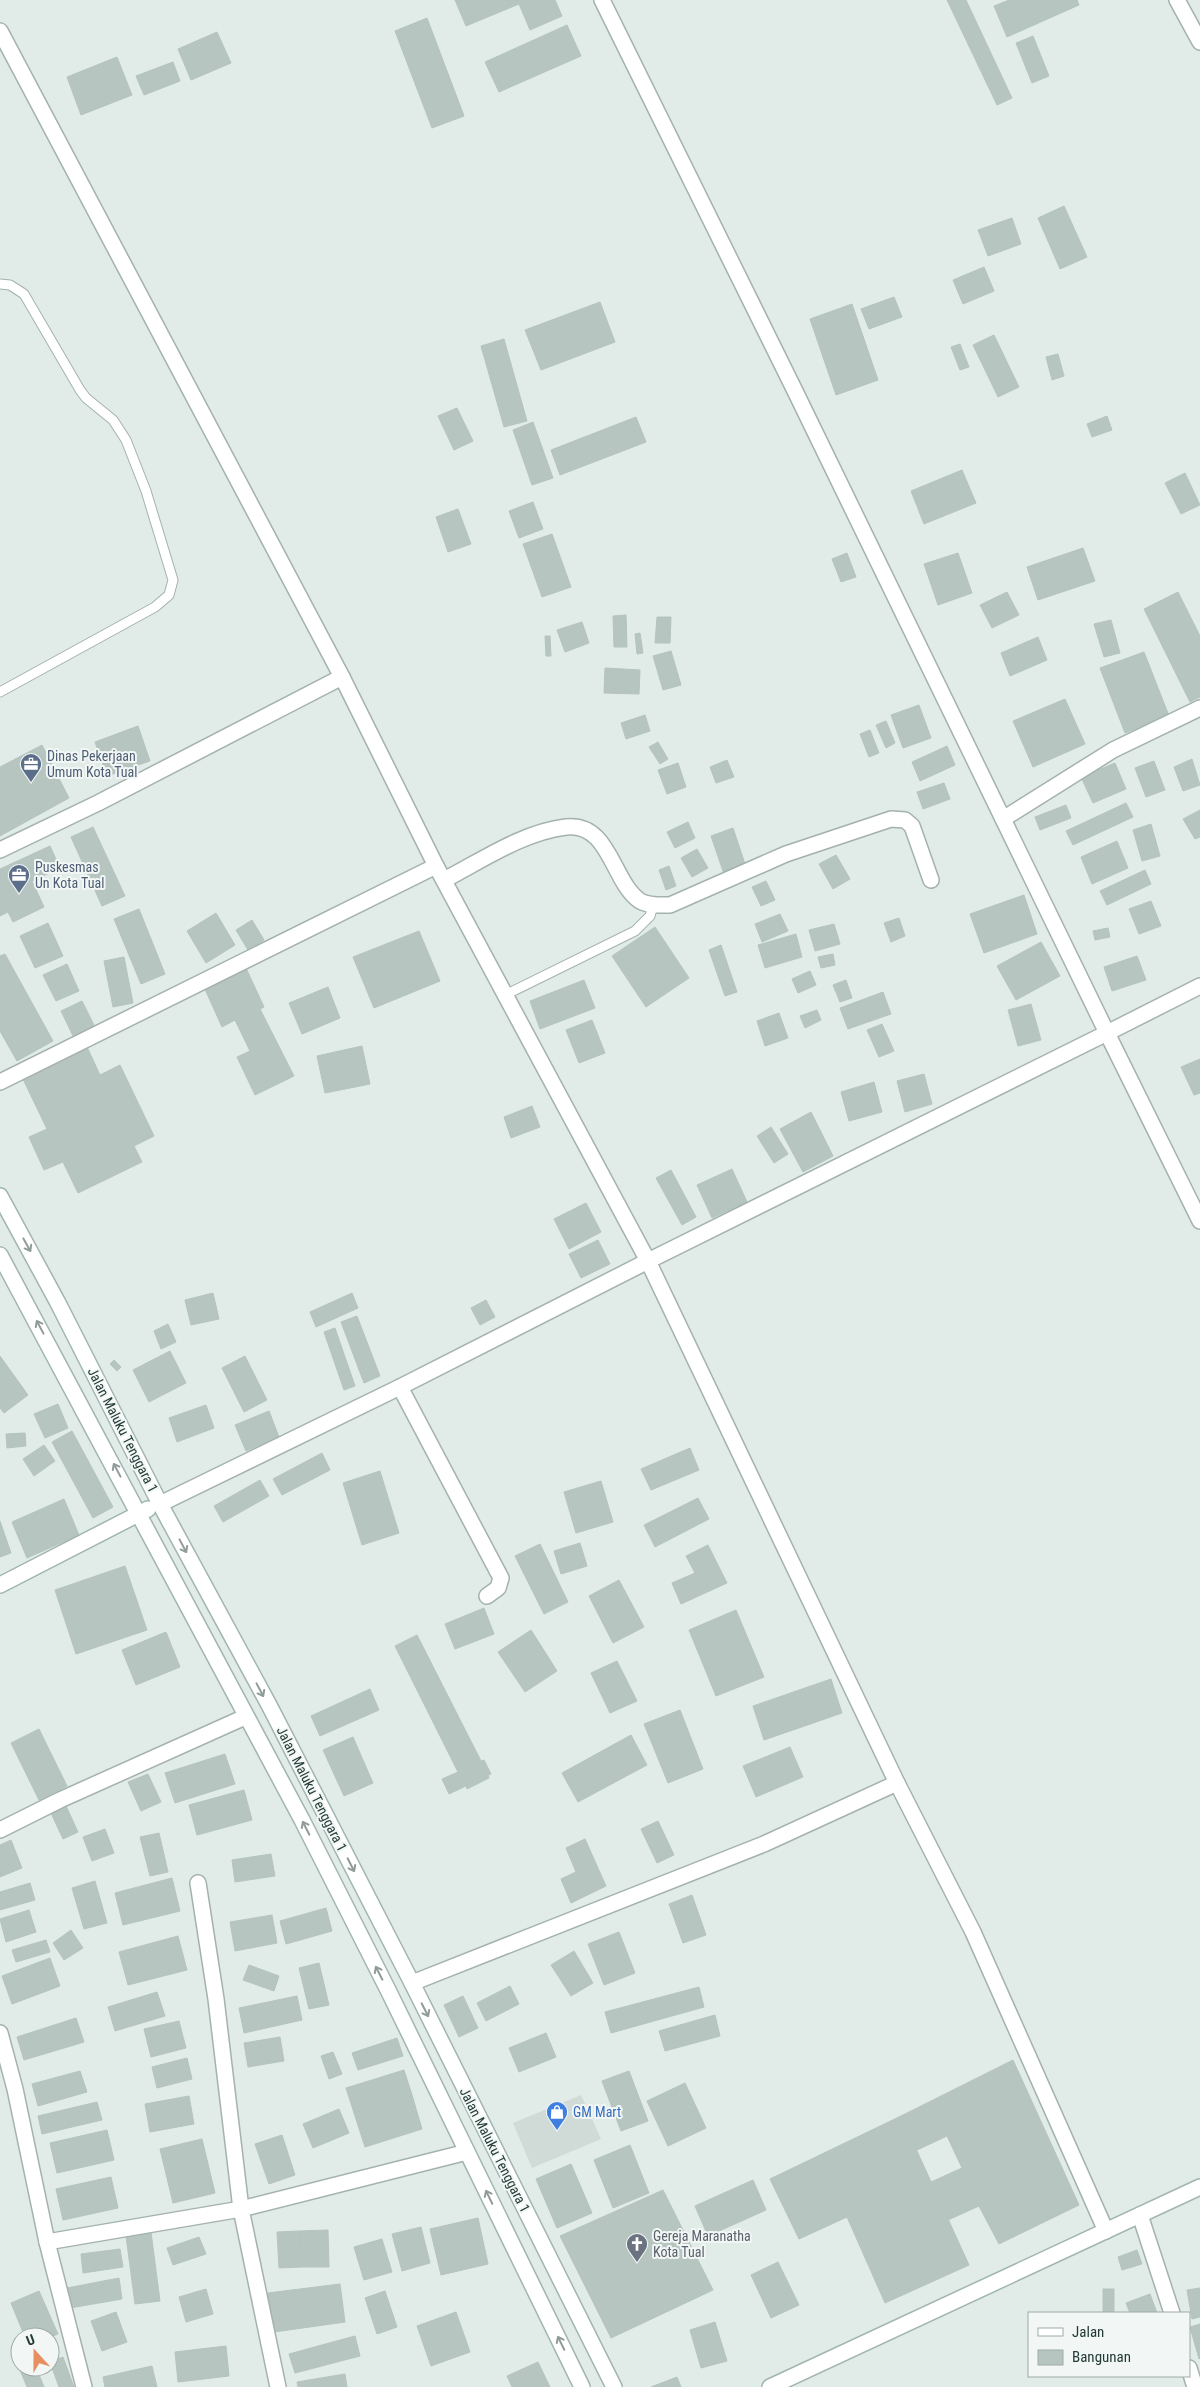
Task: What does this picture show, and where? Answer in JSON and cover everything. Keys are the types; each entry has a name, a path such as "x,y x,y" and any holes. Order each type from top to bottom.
{"street":[{"path":"602,0 801,402 1200,1221"},
{"path":"1176,0 1200,42"},
{"path":"0,31 342,677 436,866 648,1261 897,1783 973,1932 1106,2231"},
{"path":"0,850 98,803 342,677"},
{"path":"1003,818 1113,750 1200,708"},
{"path":"444,880 526,838 566,827 582,827 597,837 627,885 640,901 653,905 670,905 786,854 892,819 905,820 912,826 931,880"},
{"path":"0,1082 436,866"},
{"path":"0,1585 140,1513 400,1387 648,1261 1200,986"},
{"name":"Jalan Maluku Tenggara 1","path":"0,1196 6,1217 269,1705 412,1983 614,2387"},
{"name":"Jalan Maluku Tenggara 1","path":"0,1255 140,1513 245,1716 302,1820 582,2387"},
{"path":"400,1387 501,1578 498,1588 487,1596"},
{"path":"0,1830 60,1800 245,1716"},
{"path":"412,1983 764,1844 897,1783"},
{"path":"198,1883 216,1999 241,2209 278,2387"},
{"path":"0,2033 15,2089 47,2242 84,2387"},
{"path":"47,2242 241,2209 467,2152"},
{"path":"770,2387 1200,2187"},
{"path":"1140,2215 1172,2312"},
{"path":"1190,2371 1195,2387"}],"lane":[{"path":"0,284 10,284 24,294 80,390 120,428 146,491 174,580 169,596 155,607 0,692"},
{"path":"505,995 635,931 650,916 653,905"}],"shaded area":[{"name":"GM Mart","path":"581,2095 601,2139 532,2168 513,2123"}],"building":[{"path":"455,0 555,0 562,16 530,30 519,4 466,26"},
{"path":"947,0 966,0 1012,98 997,105"},
{"path":"1009,0 1077,0 1079,5 1007,37 994,6"},
{"path":"427,18 464,116 432,128 395,31"},
{"path":"567,25 581,56 499,92 485,62"},
{"path":"217,32 231,63 191,80 178,49"},
{"path":"1033,36 1049,76 1032,83 1016,43"},
{"path":"117,57 132,95 81,115 67,77"},
{"path":"173,62 180,81 144,95 136,76"},
{"path":"1064,206 1087,257 1060,269 1038,218"},
{"path":"1012,218 1021,244 988,256 978,230"},
{"path":"984,267 994,291 963,304 953,280"},
{"path":"894,297 902,317 869,329 861,309"},
{"path":"600,302 615,342 541,370 525,330"},
{"path":"852,304 878,380 836,395 810,319"},
{"path":"994,335 1019,387 998,397 973,345"},
{"path":"504,339 527,421 504,427 481,346"},
{"path":"960,344 969,367 960,370 951,347"},
{"path":"1058,354 1064,376 1052,380 1046,357"},
{"path":"457,408 473,441 454,450 438,416"},
{"path":"1107,416 1112,430 1092,437 1087,424"},
{"path":"636,417 646,442 560,475 551,450"},
{"path":"533,422 553,478 532,485 513,430"},
{"path":"962,470 976,503 924,524 911,491"},
{"path":"1185,473 1200,505 1181,514 1165,483"},
{"path":"533,502 543,529 519,538 509,511"},
{"path":"458,509 471,544 448,552 436,517"},
{"path":"552,534 571,587 542,597 523,544"},
{"path":"1083,548 1095,581 1038,600 1027,567"},
{"path":"847,553 856,577 841,582 832,559"},
{"path":"958,553 972,593 938,605 924,564"},
{"path":"1007,592 1019,615 992,628 980,605"},
{"path":"1178,592 1200,636 1200,697 1190,702 1144,609"},
{"path":"626,615 627,647 614,647 613,616"},
{"path":"657,617 671,617 670,643 655,643"},
{"path":"1111,620 1120,653 1104,657 1094,624"},
{"path":"582,622 589,643 565,652 557,630"},
{"path":"640,633 643,653 637,654 635,634"},
{"path":"545,636 550,636 551,656 546,656"},
{"path":"1038,637 1047,660 1010,676 1001,653"},
{"path":"671,651 681,685 663,690 653,656"},
{"path":"1144,652 1169,716 1125,733 1100,668"},
{"path":"605,668 640,670 639,694 604,693"},
{"path":"1065,699 1085,744 1033,767 1013,721"},
{"path":"919,705 931,738 903,748 891,715"},
{"path":"645,715 650,731 626,739 621,723"},
{"path":"886,721 895,743 886,748 876,725"},
{"path":"138,726 150,761 107,776 95,742"},
{"path":"870,730 879,753 869,757 860,734"},
{"path":"658,742 668,759 660,764 649,747"},
{"name":"Dinas Pekerjaan Umum Kota Tual","path":"42,745 69,798 0,836 0,767"},
{"path":"947,746 955,765 920,781 912,762"},
{"path":"1192,759 1200,785 1183,791 1174,767"},
{"path":"727,760 734,777 716,783 710,767"},
{"path":"1154,761 1165,790 1146,797 1135,768"},
{"path":"678,763 686,787 667,794 658,770"},
{"path":"1115,763 1126,789 1093,803 1081,777"},
{"path":"944,783 950,799 923,809 917,792"},
{"path":"1126,803 1133,817 1073,845 1066,831"},
{"path":"1066,805 1071,818 1040,830 1035,817"},
{"path":"1200,810 1200,837 1195,839 1183,819"},
{"path":"688,822 695,838 675,848 667,832"},
{"path":"1151,824 1160,856 1142,861 1133,830"},
{"path":"93,827 125,896 102,906 71,837"},
{"path":"733,828 747,870 725,877 711,836"},
{"path":"1117,841 1128,868 1092,884 1081,857"},
{"name":"Puskesmas Un Kota Tual","path":"50,846 60,868 32,881 44,907 13,922 8,912 0,916 0,869"},
{"path":"697,849 708,868 692,877 681,858"},
{"path":"836,855 850,879 833,889 819,864"},
{"path":"669,866 676,886 666,890 659,870"},
{"path":"1145,870 1151,884 1107,905 1100,891"},
{"path":"766,881 775,900 761,906 752,887"},
{"path":"1024,895 1037,934 984,953 970,914"},
{"path":"1151,901 1161,926 1139,934 1129,909"},
{"path":"139,909 165,974 141,984 114,919"},
{"path":"216,913 235,945 206,963 187,931"},
{"path":"780,914 788,931 762,942 755,924"},
{"path":"899,918 905,936 891,942 884,923"},
{"path":"252,920 264,940 248,950 236,930"},
{"path":"48,923 63,956 35,968 20,936"},
{"path":"834,924 840,944 815,951 809,930"},
{"path":"655,927 689,978 646,1007 612,956"},
{"path":"1108,928 1110,937 1095,940 1093,931"},
{"path":"419,931 440,981 374,1008 353,957"},
{"path":"796,934 802,957 765,968 758,945"},
{"path":"1041,942 1060,976 1016,1000 997,966"},
{"path":"721,945 737,992 725,996 709,950"},
{"path":"5,954 53,1041 17,1061 0,1031 0,956"},
{"path":"833,954 835,965 821,968 818,957"},
{"path":"1137,956 1146,980 1112,991 1104,967"},
{"path":"124,957 133,1003 113,1007 104,961"},
{"path":"67,964 79,991 56,1001 43,975"},
{"path":"246,968 264,1007 260,1009 294,1076 255,1095 237,1057 250,1051 235,1020 222,1027 204,987"},
{"path":"810,971 816,985 798,993 792,979"},
{"path":"584,980 595,1008 540,1029 530,1001"},
{"path":"846,980 852,998 840,1002 833,985"},
{"path":"328,987 340,1018 302,1034 289,1003"},
{"path":"883,992 891,1014 848,1029 840,1008"},
{"path":"82,1001 95,1027 74,1038 61,1011"},
{"path":"1031,1004 1041,1040 1018,1046 1008,1010"},
{"path":"817,1010 821,1020 805,1028 800,1016"},
{"path":"779,1013 788,1038 765,1046 757,1021"},
{"path":"592,1020 605,1053 579,1063 566,1030"},
{"path":"882,1024 894,1051 879,1057 867,1030"},
{"path":"362,1046 370,1084 325,1093 317,1056"},
{"path":"87,1047 100,1075 120,1065 154,1136 134,1146 142,1162 78,1193 63,1162 44,1170 29,1137 47,1129 22,1077"},
{"path":"1200,1059 1200,1093 1194,1095 1181,1067"},
{"path":"924,1074 932,1104 905,1112 897,1081"},
{"path":"874,1082 882,1112 849,1121 841,1092"},
{"path":"532,1106 540,1127 511,1138 504,1117"},
{"path":"811,1112 833,1156 803,1172 780,1129"},
{"path":"771,1127 788,1154 774,1163 757,1136"},
{"path":"732,1169 747,1202 712,1218 697,1185"},
{"path":"671,1170 696,1217 682,1225 656,1178"},
{"path":"586,1203 601,1232 569,1249 554,1219"},
{"path":"598,1240 610,1264 581,1278 569,1254"},
{"path":"213,1293 219,1319 191,1325 185,1300"},
{"path":"352,1293 358,1308 316,1327 310,1312"},
{"path":"486,1300 495,1317 480,1325 471,1308"},
{"path":"357,1316 380,1376 364,1383 341,1322"},
{"path":"168,1324 176,1342 161,1349 154,1331"},
{"path":"335,1328 355,1386 344,1390 324,1332"},
{"path":"170,1351 186,1383 149,1402 133,1370"},
{"path":"0,1356 28,1395 4,1413 0,1408"},
{"path":"245,1356 267,1400 244,1412 222,1368"},
{"path":"114,1360 121,1367 117,1371 110,1364"},
{"path":"58,1404 68,1428 45,1438 34,1414"},
{"path":"206,1405 214,1428 177,1442 169,1418"},
{"path":"269,1411 279,1437 246,1451 235,1425"},
{"path":"72,1431 113,1507 93,1518 52,1442"},
{"path":"25,1433 26,1446 7,1448 6,1434"},
{"path":"44,1445 55,1461 34,1476 23,1459"},
{"path":"690,1448 699,1470 651,1490 641,1469"},
{"path":"322,1453 330,1470 282,1495 273,1479"},
{"path":"380,1471 399,1533 362,1545 343,1483"},
{"path":"260,1480 269,1496 223,1522 214,1506"},
{"path":"601,1481 613,1522 576,1533 564,1492"},
{"path":"698,1498 709,1519 655,1547 644,1525"},
{"path":"64,1499 79,1535 27,1558 12,1522"},
{"path":"0,1521 11,1553 0,1557"},
{"path":"580,1543 587,1566 561,1574 554,1551"},
{"path":"540,1544 568,1602 544,1614 515,1556"},
{"path":"708,1545 727,1583 681,1604 672,1583 695,1573 686,1556"},
{"path":"125,1566 147,1630 76,1654 55,1590"},
{"path":"619,1580 644,1627 613,1643 589,1596"},
{"path":"484,1608 494,1634 455,1649 445,1624"},
{"path":"736,1610 764,1677 716,1696 689,1630"},
{"path":"531,1630 557,1671 525,1692 498,1652"},
{"path":"166,1632 180,1667 136,1685 122,1650"},
{"path":"417,1635 481,1761 484,1760 491,1774 488,1775 489,1778 467,1789 466,1786 449,1794 442,1779 458,1772 395,1646"},
{"path":"617,1661 637,1701 610,1713 591,1673"},
{"path":"831,1679 842,1713 764,1740 753,1706"},
{"path":"370,1689 379,1710 320,1736 311,1716"},
{"path":"680,1710 703,1769 668,1783 644,1724"},
{"path":"39,1729 67,1786 39,1800 11,1743"},
{"path":"631,1735 647,1765 578,1802 562,1773"},
{"path":"353,1737 373,1783 344,1796 323,1750"},
{"path":"790,1747 803,1777 756,1797 743,1766"},
{"path":"225,1754 235,1784 175,1803 165,1773"},
{"path":"148,1774 161,1802 141,1811 128,1782"},
{"path":"244,1790 252,1820 197,1835 189,1805"},
{"path":"66,1806 78,1832 63,1839 51,1813"},
{"path":"658,1821 674,1855 657,1863 641,1829"},
{"path":"105,1829 114,1853 92,1861 83,1837"},
{"path":"159,1833 168,1872 150,1876 140,1837"},
{"path":"585,1839 606,1886 571,1903 561,1879 576,1872 566,1848"},
{"path":"11,1840 22,1868 0,1877 0,1845"},
{"path":"271,1854 275,1876 235,1882 232,1860"},
{"path":"172,1878 180,1911 123,1925 115,1893"},
{"path":"95,1881 107,1923 84,1929 72,1888"},
{"path":"30,1883 35,1900 0,1910 0,1892"},
{"path":"692,1895 706,1935 683,1943 669,1904"},
{"path":"326,1908 332,1931 286,1944 280,1921"},
{"path":"29,1910 36,1932 6,1942 0,1919"},
{"path":"272,1915 277,1943 235,1951 230,1922"},
{"path":"71,1930 83,1948 64,1960 53,1943"},
{"path":"619,1932 635,1973 604,1985 588,1944"},
{"path":"178,1936 187,1970 128,1985 119,1952"},
{"path":"46,1940 50,1952 16,1962 12,1950"},
{"path":"574,1951 593,1983 571,1996 551,1965"},
{"path":"50,1958 60,1986 12,2004 2,1976"},
{"path":"319,1963 329,2005 309,2009 299,1968"},
{"path":"249,1965 279,1976 274,1991 243,1980"},
{"path":"510,1986 519,2004 486,2021 477,2003"},
{"path":"699,1987 704,2007 611,2033 605,2012"},
{"path":"157,1992 165,2016 115,2031 108,2007"},
{"path":"297,1996 302,2020 244,2033 239,2008"},
{"path":"463,1996 478,2028 459,2037 444,2005"},
{"path":"715,2015 720,2036 665,2051 659,2031"},
{"path":"76,2018 84,2042 24,2060 17,2037"},
{"path":"179,2021 186,2048 151,2057 144,2029"},
{"path":"546,2033 556,2057 519,2072 509,2048"},
{"path":"280,2037 284,2061 248,2067 244,2043"},
{"path":"397,2038 403,2056 358,2070 352,2053"},
{"path":"333,2052 342,2074 329,2079 321,2056"},
{"path":"187,2058 192,2079 157,2088 152,2067"},
{"path":"1013,2060 1079,2205 999,2244 979,2206 948,2220 931,2182 962,2168 947,2136 917,2150 901,2116"},
{"path":"404,2070 412,2095 354,2113 346,2088"},
{"path":"80,2071 87,2092 38,2106 32,2084"},
{"path":"629,2071 648,2121 621,2131 602,2081"},
{"path":"685,2083 706,2128 668,2146 647,2101"},
{"path":"412,2095 422,2129 365,2147 354,2113"},
{"path":"189,2096 194,2124 150,2132 145,2104"},
{"path":"97,2102 102,2120 42,2134 38,2116"},
{"path":"339,2109 349,2133 313,2148 303,2124"},
{"path":"901,2116 969,2265 885,2303 847,2217 799,2239 770,2179"},
{"path":"107,2130 114,2160 57,2173 50,2143"},
{"path":"282,2135 295,2175 269,2184 255,2144"},
{"path":"202,2139 215,2193 173,2203 160,2149"},
{"path":"630,2145 649,2193 613,2208 594,2160"},
{"path":"571,2164 592,2213 557,2228 536,2179"},
{"path":"111,2177 118,2208 63,2220 56,2189"},
{"path":"753,2180 766,2210 708,2236 695,2206"},
{"name":"Gereja Maranatha Kota Tual","path":"663,2190 713,2290 611,2338 560,2236"},
{"path":"478,2218 488,2264 441,2275 430,2229"},
{"path":"421,2227 430,2263 402,2271 392,2234"},
{"path":"328,2230 329,2267 301,2267 300,2231"},
{"path":"300,2231 301,2267 279,2268 277,2232"},
{"path":"151,2232 160,2301 135,2304 126,2236"},
{"path":"199,2237 206,2254 173,2265 167,2248"},
{"path":"382,2239 392,2272 364,2280 354,2247"},
{"path":"120,2249 123,2267 83,2273 81,2254"},
{"path":"1137,2250 1142,2264 1122,2270 1118,2257"},
{"path":"778,2262 799,2305 771,2318 751,2275"},
{"path":"119,2278 122,2299 70,2308 67,2288"},
{"path":"340,2284 345,2322 274,2332 268,2293"},
{"path":"1200,2288 1200,2317 1192,2319 1187,2290"},
{"path":"206,2289 213,2314 186,2322 179,2297"},
{"path":"1103,2289 1114,2289 1114,2312 1103,2312"},
{"path":"39,2291 55,2327 21,2327 11,2303"},
{"path":"385,2291 397,2327 377,2334 365,2298"},
{"path":"1150,2294 1157,2312 1130,2312 1126,2303"},
{"path":"116,2312 127,2342 102,2351 91,2321"},
{"path":"456,2312 470,2352 431,2366 417,2326"},
{"path":"715,2322 727,2361 701,2368 690,2330"},
{"path":"1200,2324 1200,2358 1199,2359 1190,2327"},
{"path":"355,2336 360,2356 295,2373 289,2354"},
{"path":"226,2346 229,2376 178,2382 175,2352"},
{"path":"63,2357 74,2387 59,2387 55,2377 60,2377 60,2358"},
{"path":"538,2362 550,2387 512,2387 507,2376"},
{"path":"152,2366 157,2387 105,2387 103,2377"},
{"path":"345,2374 347,2387 298,2387 297,2382"},
{"path":"23,2377 40,2377 44,2387 27,2387"},
{"path":"677,2377 681,2387 651,2387"}],"place":[{"name":"Dinas Pekerjaan Umum Kota Tual","path":"31,783"},
{"name":"Puskesmas Un Kota Tual","path":"19,894"},
{"name":"GM Mart","path":"557,2131"},
{"name":"Gereja Maranatha Kota Tual","path":"637,2263"}]}
